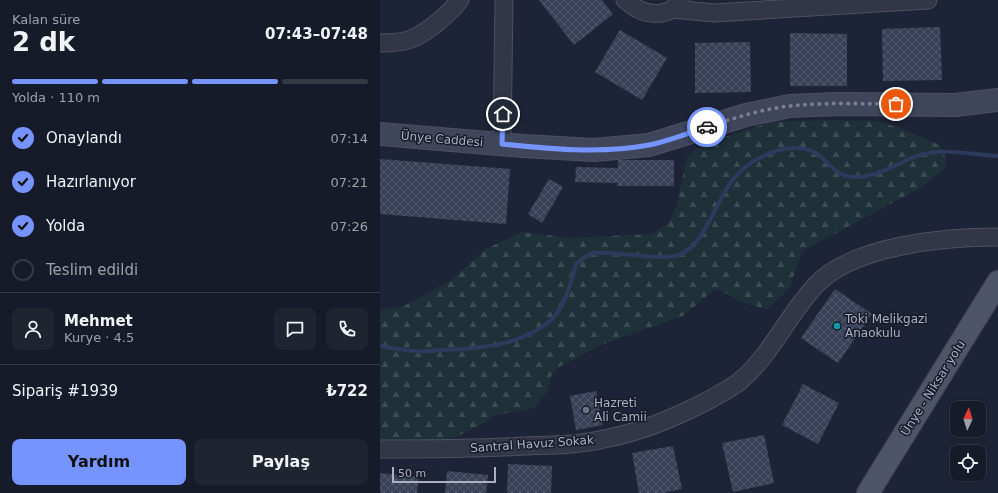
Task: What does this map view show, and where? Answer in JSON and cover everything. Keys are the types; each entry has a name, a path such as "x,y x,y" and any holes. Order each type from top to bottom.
{"main road":[{"name":"Ünye Caddesi","path":"380,134 566,149 629,148 664,141 746,115 790,106 820,104 955,105 998,100"},
{"name":"Ünye Caddesi","path":"955,105 998,112"},
{"name":"Ünye - Niksar yolu","path":"868,493 998,282"}],"street":[{"path":"380,43 392,44 411,39 433,25 454,8 460,0"},
{"path":"502,144 504,0"},
{"path":"625,0 637,9 648,12 662,13 676,5 714,13 928,0"},
{"name":"Santral Havuz Sokak","path":"380,449 484,448 563,445 604,440 642,430 675,417 740,381 763,356 815,286 831,271 850,261 889,250 968,237 998,237"}],"green space":[{"path":"830,120 875,121 898,127 940,145 946,159 945,168 922,187 802,251 790,287 767,310 737,300 719,289 714,290 683,316 603,344 559,367 551,376 547,392 534,408 496,415 448,441 380,441 380,310 404,306 449,282 486,249 521,232 572,238 652,234 669,223 677,204 687,157 703,144 771,122"}],"building":[{"path":"539,0 602,0 613,14 574,45"},
{"path":"940,27 942,80 883,81 882,29"},
{"path":"620,30 667,58 642,100 595,72"},
{"path":"790,33 847,34 847,86 790,86"},
{"path":"750,42 751,92 695,93 695,43"},
{"path":"380,159 510,169 506,224 380,214"},
{"path":"618,160 674,160 674,186 617,186 618,183 575,182 576,167 618,168"},
{"path":"549,179 563,187 542,223 528,214"},
{"name":"Toki Melikgazi Anaokulu","path":"835,289 872,314 838,363 801,338"},
{"path":"803,384 839,403 818,444 782,425"},
{"name":"Hazreti Ali Camii","path":"596,391 603,425 576,430 570,396"},
{"path":"764,435 774,483 733,492 722,443"},
{"path":"673,446 682,489 662,493 639,493 632,453"},
{"path":"508,464 552,466 551,493 507,493"},
{"path":"447,471 488,475 486,493 445,493"},
{"path":"380,473 419,477 417,493 380,493"}],"waterway":[{"path":"380,346 420,351 469,349 512,341 526,336 550,321 555,316 567,294 576,264 587,256 592,253 612,253 651,257 669,257 678,255 688,250 697,241 705,229 733,179 757,159 784,149 794,148 812,151 822,157 835,170 846,176 852,177 863,177 884,171 914,157 935,152 957,152 998,156"}],"way so far":[{"path":"707,127 746,115 790,106 814,104 896,104"}],"place":[{"name":"Toki Melikgazi Anaokulu","path":"837,326"},
{"name":"Hazreti Ali Camii","path":"586,410"}],"route":[{"path":"503,114 502,144 566,149 594,150 649,145 707,127"}]}
